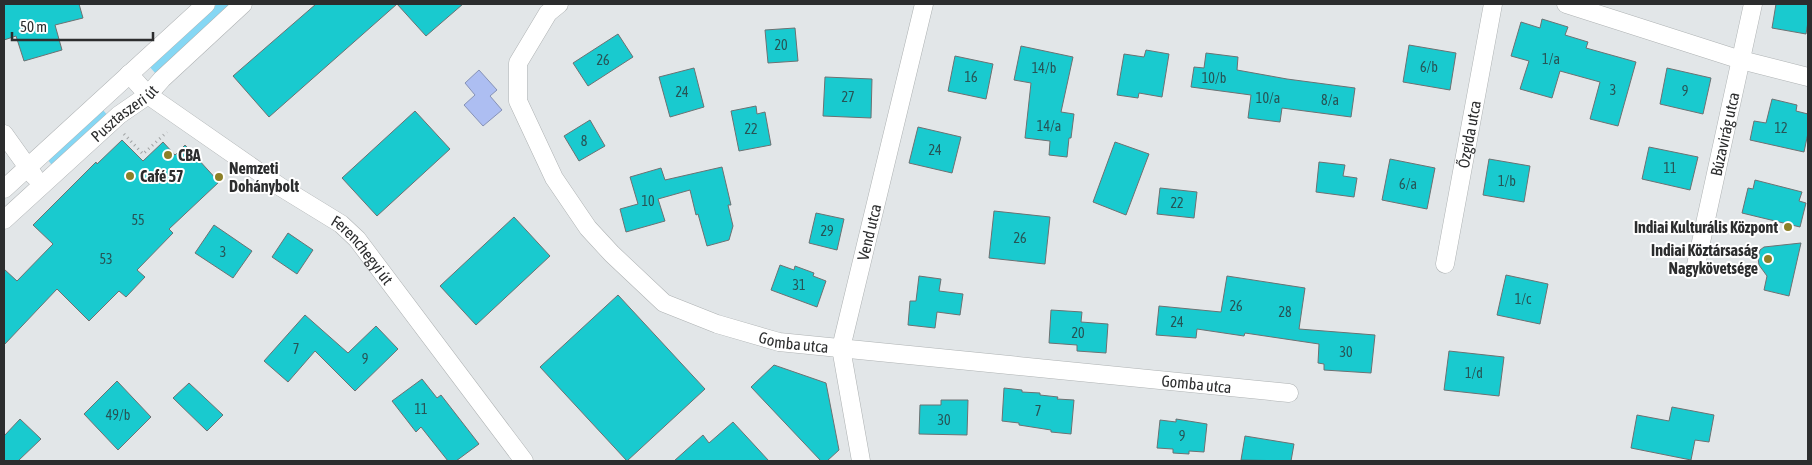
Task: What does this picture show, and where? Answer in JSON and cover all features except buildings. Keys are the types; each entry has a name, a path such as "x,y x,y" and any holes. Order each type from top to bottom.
{"street":[{"name":"Pusztaszeri út","path":"4,189 206,4"},
{"name":"Pusztaszeri út","path":"4,220 119,115 148,94 162,78 243,4"},
{"name":"Gomba utca","path":"559,4 548,13 518,64 518,101 554,178 588,228 612,254 664,303 717,324 779,342 1289,393"},
{"name":"Vend utca","path":"862,461 841,348 924,4"},
{"name":"Őzgida utca","path":"1445,264 1493,4"},
{"path":"1566,4 1741,60 1808,77"},
{"name":"Búzavirág utca","path":"1696,265 1753,4"},
{"name":"Ferenchegyi út","path":"129,74 148,94 279,186 341,224 357,239 524,461"},
{"path":"4,134 41,186"}],"path":[{"path":"123,135 143,154 168,132 167,124"}],"shaded area":[{"path":"217,4 233,4 156,74 149,66"},
{"path":"479,70 497,90 490,96 502,110 483,126 464,105 475,95 465,83"},
{"path":"103,110 109,117 52,165 47,159"}],"place":[{"name":"CBA","path":"168,155"},
{"name":"Café 57","path":"130,176"},
{"name":"Nemzeti Dohánybolt","path":"219,177"},
{"name":"Indiai Kulturális Központ","path":"1788,227"},
{"name":"Indiai Köztársaság Nagykövetsége","path":"1768,259"}]}
